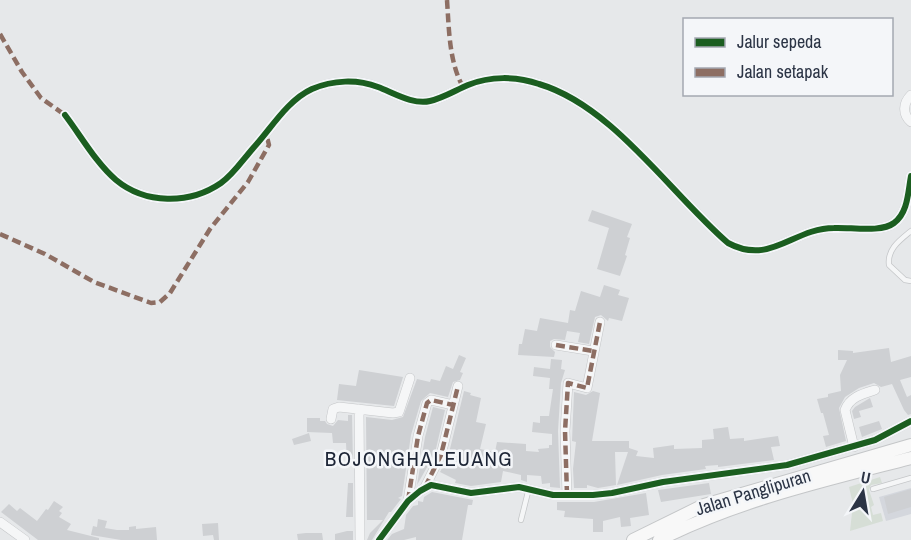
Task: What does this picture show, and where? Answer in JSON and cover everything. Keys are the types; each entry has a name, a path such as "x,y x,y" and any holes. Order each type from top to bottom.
{"main road":[{"name":"Jalan Panglipuran","path":"633,540 704,505 911,446"},
{"name":"Jalan Panglipuran","path":"659,540 694,522 740,506 911,458"}],"street":[{"path":"65,115 115,179 135,193 167,199 187,198 222,182 296,100 319,87 342,82 363,82 423,102 480,81 497,78 521,80 559,91 595,113 728,243 744,250 754,251 772,249 821,228 890,226 900,218 906,206 911,176"},
{"path":"911,95 904,108 911,122"},
{"path":"567,495 565,431 568,383 587,388 600,322"},
{"path":"556,345 593,351"},
{"path":"331,418 336,408 393,414 399,412 410,378"},
{"path":"379,540 408,501 425,487 441,455 458,386"},
{"path":"855,447 845,410 846,406 852,399 875,390"},
{"path":"408,501 416,445 427,403 431,400 453,405"},
{"path":"358,409 360,540"},
{"path":"425,487 438,486 471,493 509,488 528,488 553,495 612,493 663,482 787,465 875,440 911,421"},
{"path":"0,522 25,540"}],"lane":[{"path":"911,231 890,251 888,257 889,265 905,280 911,281"},
{"path":"873,489 911,478"},
{"path":"521,520 528,488"}],"shaded area":[{"path":"880,477 882,483 871,485 869,490 874,505 871,507 873,515 881,513 883,521 850,531 853,504 849,487"},
{"path":"911,488 911,514 886,521 879,497"}],"building":[{"path":"592,210 632,224 627,237 630,238 625,255 627,256 620,276 597,269 609,228 588,221"},
{"path":"604,285 620,290 618,295 629,298 622,321 609,318 608,321 601,315 595,317 589,344 578,342 580,333 567,331 565,340 550,341 550,347 555,352 554,357 518,355 519,344 522,344 525,329 537,331 540,318 568,323 570,310 575,311 581,291 600,297"},
{"path":"889,348 891,362 911,356 911,377 900,380 907,397 911,395 911,414 908,415 904,410 892,384 881,387 874,383 859,388 845,397 839,408 846,441 826,447 823,436 829,435 817,399 841,391 840,375 847,360 838,360 838,350 853,351 853,353"},
{"path":"459,355 466,358 460,372 463,373 460,380 453,382 448,397 430,393 421,401 411,435 402,496 398,498 401,499 389,512 372,540 367,540 370,533 383,520 367,520 366,417 392,420 403,417 417,379 430,382 431,379 440,381 446,366 453,369"},
{"path":"551,359 562,360 561,369 565,370 561,383 558,431 560,488 550,487 550,483 542,484 541,476 527,475 527,482 521,480 521,475 503,471 501,482 471,486 455,483 456,480 440,472 448,457 464,391 481,398 476,422 486,424 480,449 495,452 497,442 526,444 526,451 539,452 538,449 549,448 549,445 552,445 552,434 532,432 533,422 540,423 540,416 549,416 553,389 549,389 550,378 533,376 534,367 550,369"},
{"path":"359,370 403,377 394,406 337,400 339,384 356,386"},
{"path":"593,391 600,393 592,441 629,441 629,448 638,451 636,456 654,458 653,448 674,445 674,449 702,448 702,440 714,439 713,429 728,427 730,439 744,438 744,441 778,436 780,446 771,447 774,460 718,467 718,465 705,466 706,469 662,475 617,485 628,452 615,452 616,485 598,488 587,485 587,488 574,488 573,469 576,442 572,441 574,392 586,395"},
{"path":"870,398 873,407 859,411 861,417 854,419 852,411 855,407"},
{"path":"433,407 445,410 435,453 417,485 425,437"},
{"path":"348,415 352,415 353,464 347,464 346,443 333,443 332,433 307,432 307,418 320,418 320,421 333,426 338,420 348,421"},
{"path":"879,421 882,429 862,437 859,427"},
{"path":"309,433 311,441 294,445 292,439"},
{"path":"348,483 353,483 353,517 346,517"},
{"path":"709,483 711,494 661,502 658,490"},
{"path":"911,489 911,507 888,514 884,497"},
{"path":"432,492 473,500 472,505 468,505 462,540 416,540 416,537 387,540 392,534 404,529 406,515 413,506 418,505 418,501 423,502 424,497"},
{"path":"646,493 649,515 630,518 631,526 621,527 620,517 603,521 603,532 593,532 593,519 564,517 565,511 557,510 557,502 594,502"},
{"path":"54,501 63,507 59,511 62,513 59,517 71,524 67,530 99,538 99,540 38,540 1,512 9,504 17,511 20,508 37,521"},
{"path":"98,519 107,521 105,528 117,530 129,530 129,527 136,526 136,529 156,527 157,540 121,540 91,535 93,526 97,527"},
{"path":"218,523 219,540 214,540 213,535 203,536 202,524"},
{"path":"353,531 353,540 335,540 335,534"},
{"path":"322,533 323,540 298,540 297,534"}],"marked path":[{"path":"447,0 452,56 463,87"},
{"path":"0,34 22,72 41,98 65,115"},
{"path":"0,234 45,254 94,282 151,303 160,302 170,293 210,229 248,182 269,145 266,133"},
{"path":"567,495 565,431 568,383 587,388 600,322"},
{"path":"556,345 593,351"},
{"path":"425,487 441,455 458,386"},
{"path":"408,501 418,436 427,403 431,400 453,405"}],"cycle path":[{"path":"65,115 95,158 116,180 140,194 167,199 181,198 208,190 226,179 295,100 320,86 345,82 362,83 410,100 424,102 485,80 503,78 521,80 539,84 566,95 592,111 640,153 706,223 728,243 743,249 770,248 819,230 874,229 888,226 899,219 905,208 911,176"},
{"path":"379,540 408,501 431,485 471,493 519,487 553,495 612,493 663,482 787,465 875,440 911,421"}],"district":[{"name":"BOJONGHALEUANG","path":"419,458"}]}
